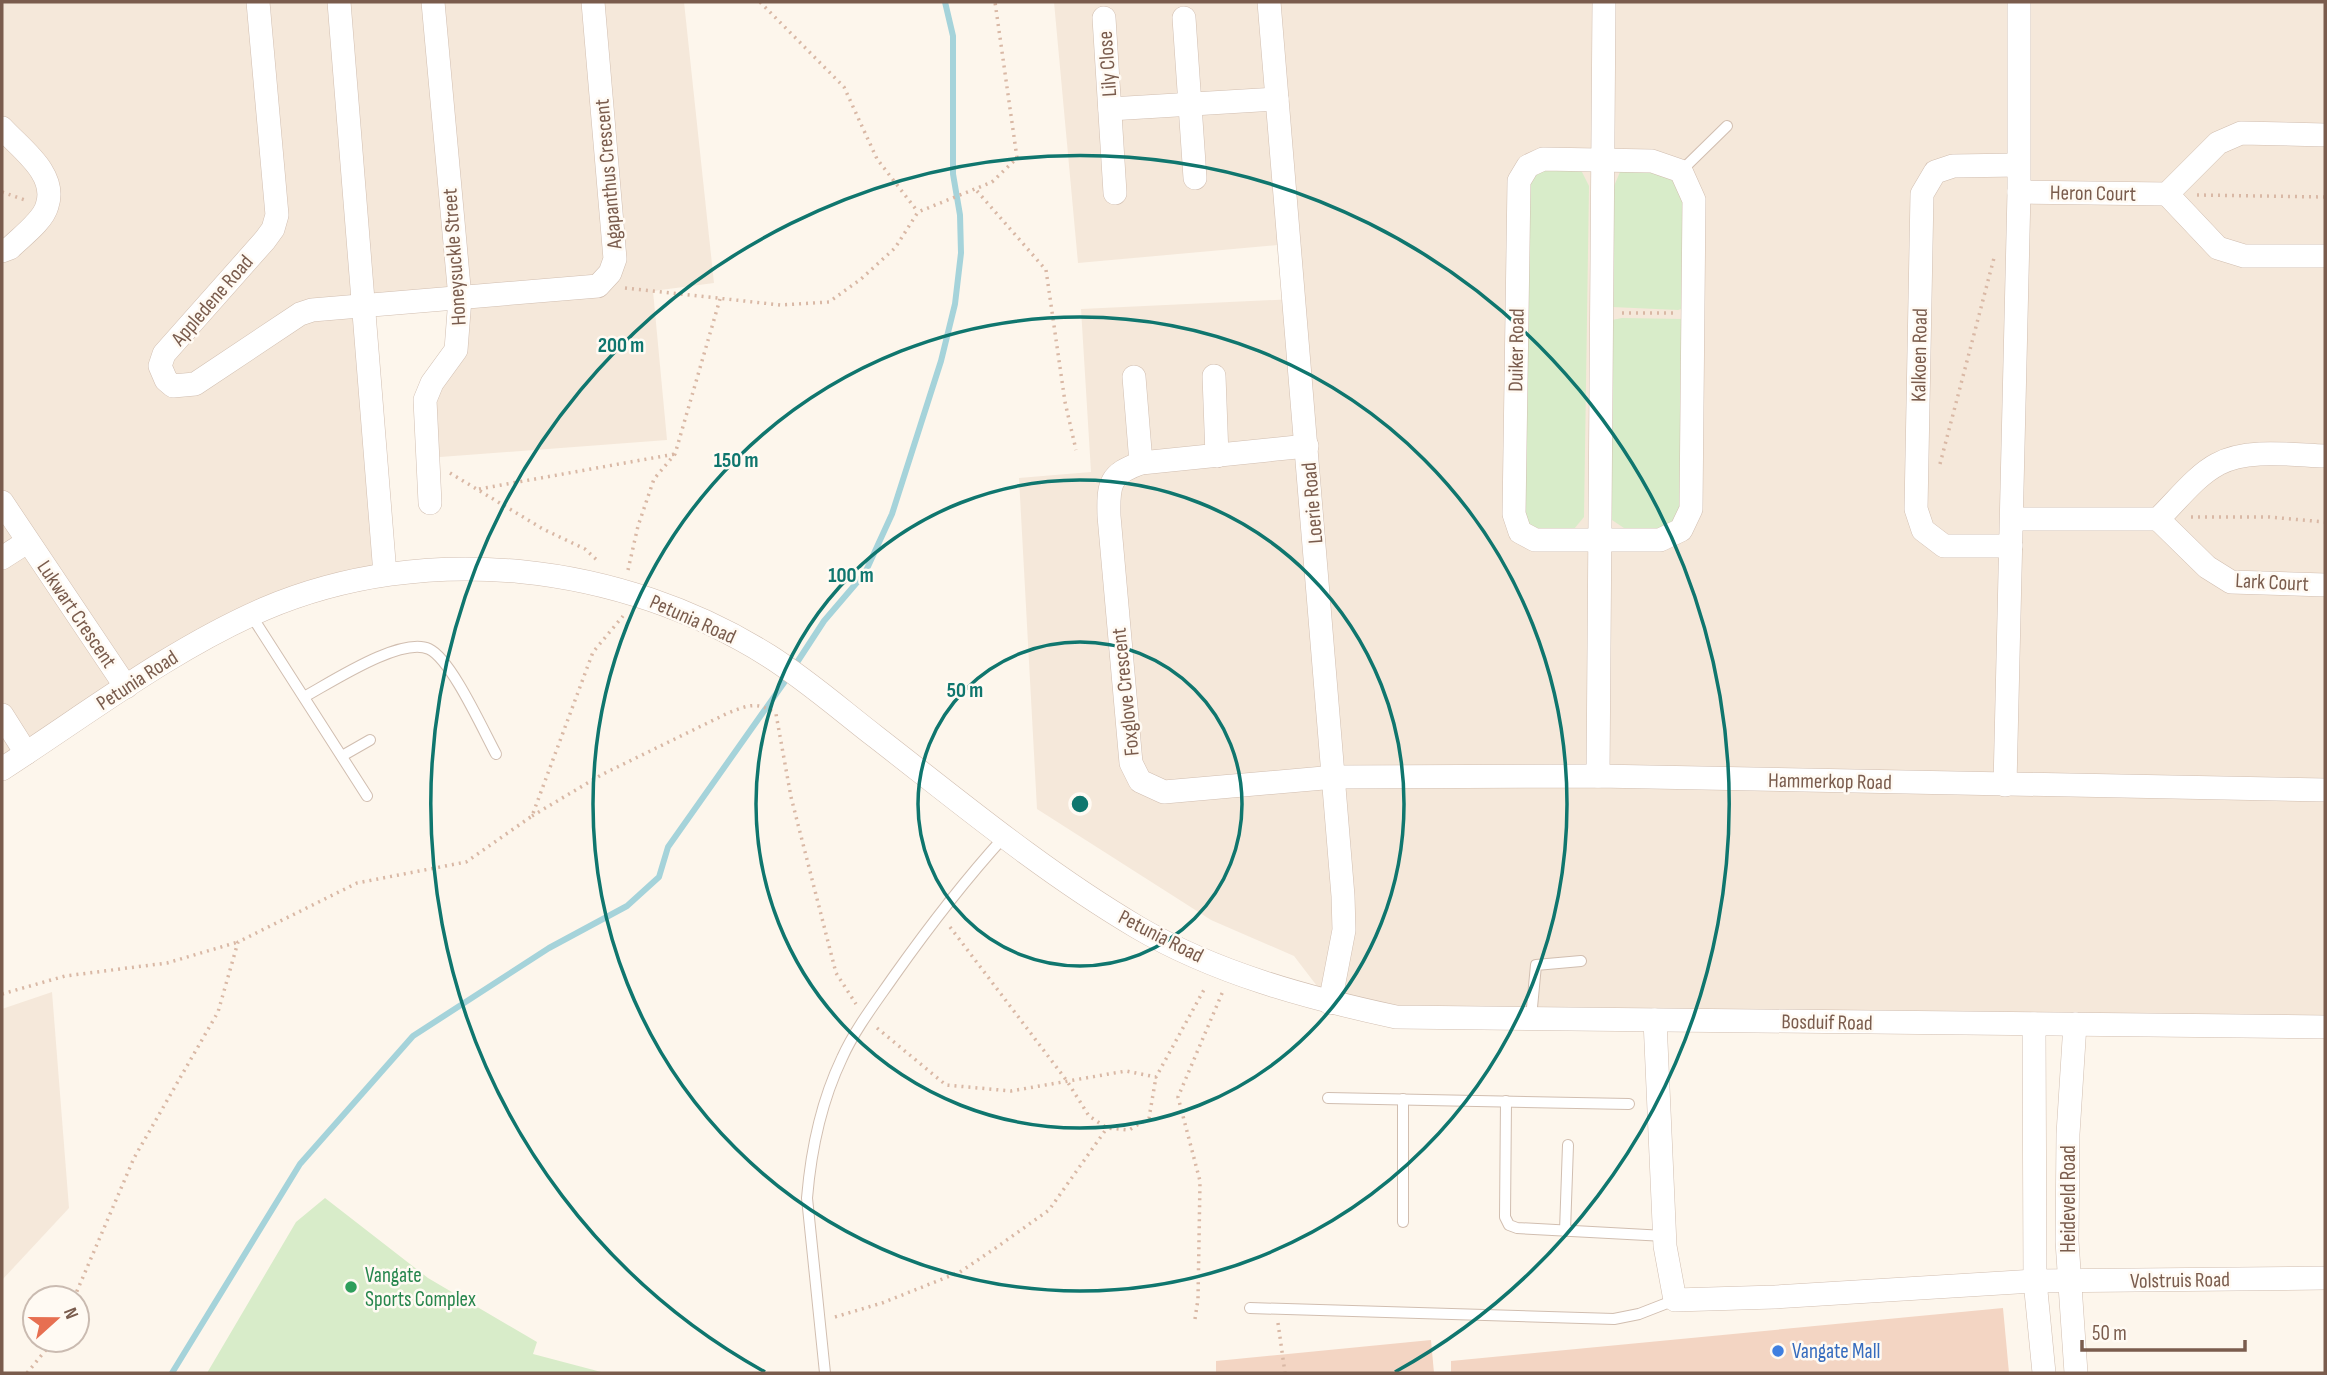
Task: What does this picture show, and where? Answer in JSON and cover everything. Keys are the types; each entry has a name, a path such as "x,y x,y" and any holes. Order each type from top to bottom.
{"street":[{"name":"Appledene Road","path":"258,2 277,215 274,229 169,348 160,366 166,380 173,386 195,384 300,314 320,309 364,306"},
{"path":"339,2 385,574"},
{"name":"Honeysuckle Street","path":"430,503 425,400 432,383 456,350 460,298 433,2"},
{"name":"Agapanthus Crescent","path":"593,2 615,259 610,273 598,285"},
{"name":"Loerie Road","path":"1269,2 1335,777 1344,930 1331,1003"},
{"path":"1598,776 1604,2"},
{"path":"2005,785 2019,192 2019,2"},
{"name":"Lily Close","path":"1104,18 1115,193"},
{"path":"1184,18 1195,178"},
{"name":"Lily Close","path":"1110,109 1277,99"},
{"path":"2,128 43,172 48,186 47,207 10,248 2,250"},
{"name":"Heron Court","path":"2019,192 2167,194 2218,143 2241,133 2325,135"},
{"name":"Duiker Road","path":"1543,159 1604,160 1652,162 1681,171 1694,200 1690,509 1681,530 1660,540 1535,540 1520,532 1514,514 1519,181 1528,166 1543,159"},
{"name":"Kalkoen Road","path":"2011,546 1944,546 1923,530 1916,509 1922,194 1936,172 1953,166 2018,165"},
{"name":"Heron Court","path":"2167,194 2218,248 2244,256 2325,256"},
{"path":"364,306 598,285"},
{"path":"1214,376 1217,456"},
{"path":"1134,377 1142,463"},
{"name":"Foxglove Crescent","path":"1307,446 1142,463 1121,471 1112,482 1108,494 1130,763 1140,780 1164,792 1335,777"},
{"path":"2012,519 2158,519 2208,471 2224,461 2246,456 2325,456"},
{"name":"Lukwart Crescent","path":"2,502 126,687"},
{"name":"Lark Court","path":"2158,519 2207,567 2231,582 2325,585"},
{"name":"Lukwart Crescent","path":"2,558 27,542"},
{"name":"Petunia Road","path":"2,769 184,649 251,615 307,594 385,574 475,569 556,576 640,595 685,613 771,657 1066,883 1141,929 1218,965 1331,1003"},
{"path":"2,715 26,753"},
{"name":"Hammerkop Road","path":"1335,777 1598,776 2325,790"},
{"name":"Bosduif Road","path":"1331,1003 1396,1017 2325,1027"},
{"path":"1655,1020 1665,1236 1675,1300"},
{"name":"Heideveld Road","path":"2035,1024 2035,1281 2043,1373"},
{"name":"Heideveld Road","path":"2075,1024 2068,1134 2067,1282 2076,1373"},
{"name":"Volstruis Road","path":"1675,1300 1775,1297 2035,1281 2325,1278"}],"lane":[{"path":"1681,171 1727,126"},
{"path":"251,615 367,796"},
{"path":"304,697 403,647 429,649 441,659 461,689 496,754"},
{"path":"342,756 370,740"},
{"path":"825,1373 807,1198 809,1170 827,1094 842,1056 865,1018 939,913 1004,837"},
{"path":"1531,1018 1536,965 1581,961"},
{"path":"1328,1098 1629,1104"},
{"path":"1403,1099 1403,1223"},
{"path":"1506,1101 1505,1217 1509,1225 1517,1228 1665,1236"},
{"path":"1565,1231 1568,1145"},
{"path":"1250,1308 1614,1319 1639,1314 1675,1300"}],"path":[{"path":"760,2 844,87 877,159 918,212"},
{"path":"598,285 781,305 828,302 861,279 895,248 918,212 977,191 992,182 1017,158 995,2"},
{"path":"977,191 1046,271 1065,402 1076,450"},
{"path":"2167,194 2325,197"},
{"path":"1937,476 1997,246"},
{"path":"628,573 638,526 654,479 675,454 720,299"},
{"path":"1609,312 1683,313"},
{"path":"477,489 675,454"},
{"path":"427,458 542,529 585,549 605,567"},
{"path":"2158,519 2269,517 2325,522"},
{"path":"532,816 593,652 628,609"},
{"path":"2,993 65,976 167,963 239,942 357,883 466,862 532,816 601,775 728,713 747,705 763,704 776,714 791,797 836,973 865,1018 946,1085 1011,1091 1126,1071 1156,1077"},
{"path":"939,913 1067,1081 1089,1116 1107,1128 1129,1130 1149,1118 1156,1077 1207,984"},
{"path":"80,1284 135,1158 218,1012 239,942"},
{"path":"1195,1319 1198,1299 1200,1181 1178,1097 1223,991"},
{"path":"820,1321 882,1303 960,1272 1049,1210 1107,1128"},
{"path":"1276,1310 1285,1373"},
{"path":"27,1373 43,1354"}],"shaded area":[{"path":"2,2 684,2 714,283 653,291 667,440 427,458 425,418 446,366 460,298 364,306 385,574 266,608 2,769"},
{"path":"1054,2 2325,2 2325,1027 1396,1017 1330,1003 1294,956 1211,920 1037,809 1019,478 1091,472 1081,309 1294,299 1289,244 1078,263"},
{"path":"52,992 69,1208 2,1280 2,1009"}],"green space":[{"path":"1537,169 1581,170 1589,186 1584,517 1574,529 1536,530 1523,520 1527,184"},
{"path":"1633,169 1663,170 1684,186 1685,308 1612,307 1614,186 1620,172"},
{"path":"1685,319 1680,516 1664,530 1627,530 1612,520 1612,320"},
{"name":"Vangate Sports Complex","path":"325,1198 428,1278 537,1342 533,1354 605,1373 207,1373 296,1222"}],"building":[{"name":"Vangate Mall","path":"2003,1308 2009,1373 1451,1373 1451,1361"},
{"path":"1431,1340 1434,1373 1216,1373 1216,1361"}],"waterway":[{"path":"794,667 824,621 865,573 892,514 941,361 955,304 961,253 960,215 953,174 953,36 945,2"},
{"path":"172,1373 300,1164 413,1036 549,948 627,906 659,877 668,847 788,677"}],"place":[{"name":"Vangate Sports Complex","path":"351,1287"},
{"name":"Vangate Mall","path":"1778,1351"}]}
